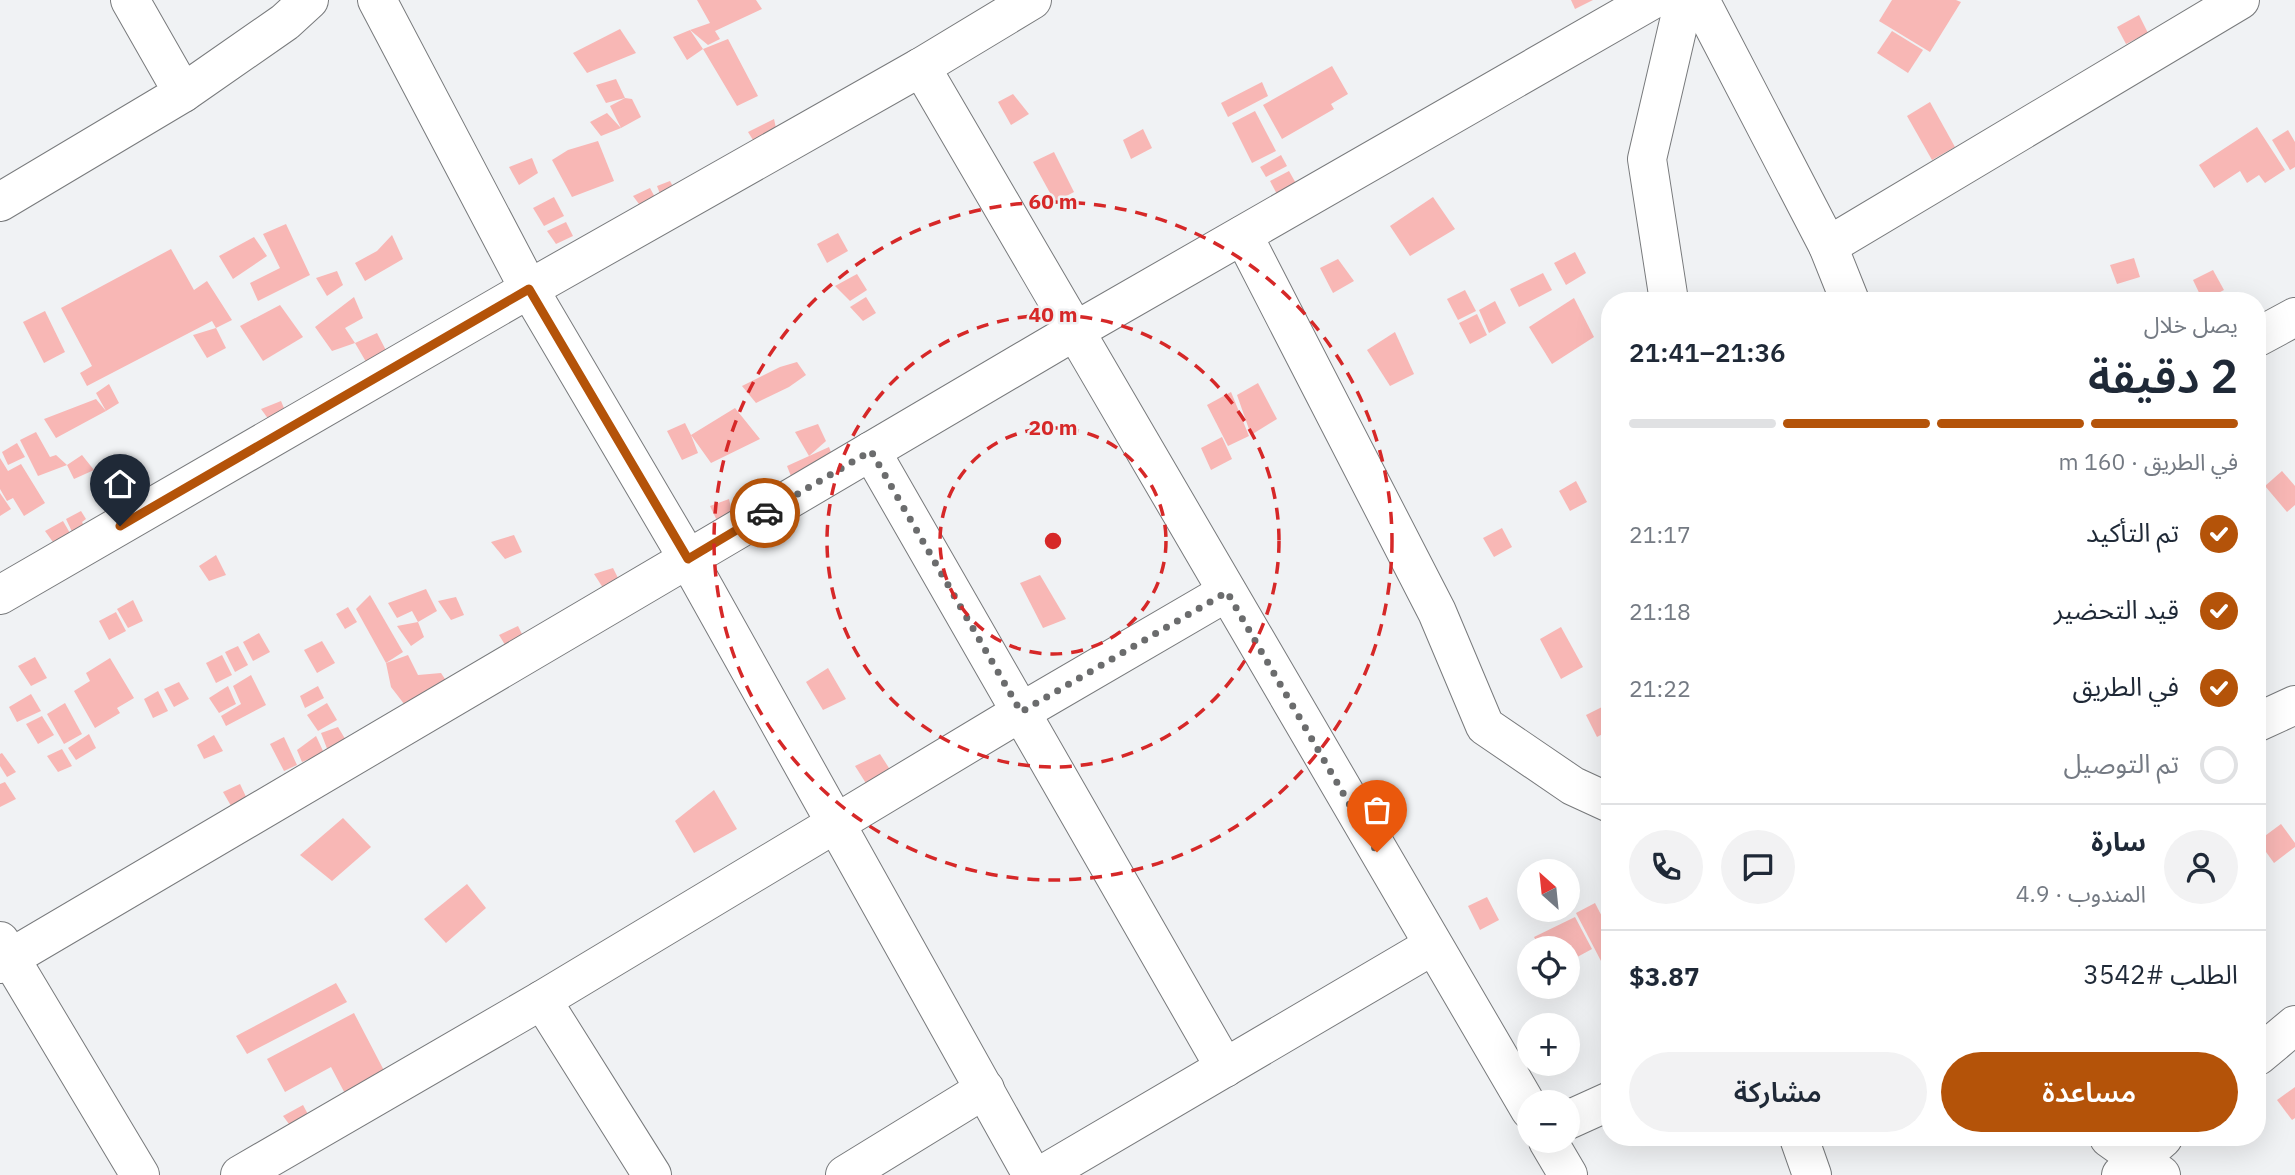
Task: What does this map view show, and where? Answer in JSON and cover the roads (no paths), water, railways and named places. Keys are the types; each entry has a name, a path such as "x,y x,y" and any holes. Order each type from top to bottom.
{"street":[{"path":"130,0 183,93"},
{"path":"0,202 183,93 285,22 309,0"},
{"path":"377,0 529,289 688,559 1032,1175"},
{"path":"140,1175 3,954 688,559 1075,331 1652,0"},
{"path":"1668,292 1647,159 1684,0"},
{"path":"1700,0 1828,246 1846,292"},
{"path":"1828,246 2240,0"},
{"path":"0,595 529,289 921,67 1008,6"},
{"path":"921,67 1518,1090"},
{"path":"1243,235 1437,612 1485,726 1573,786 1601,799"},
{"path":"2266,333 2295,317"},
{"path":"871,451 1225,1068"},
{"path":"240,1175 542,1000 1021,712 1227,592"},
{"path":"2266,718 2295,705"},
{"path":"1042,1175 1432,946"},
{"path":"542,1000 652,1175"},
{"path":"2266,1049 2295,1025"},
{"path":"845,1175 985,1089"},
{"path":"1580,1115 1601,1105"},
{"path":"1802,1146 1812,1175"},
{"path":"1555,1153 1568,1175"}]}
